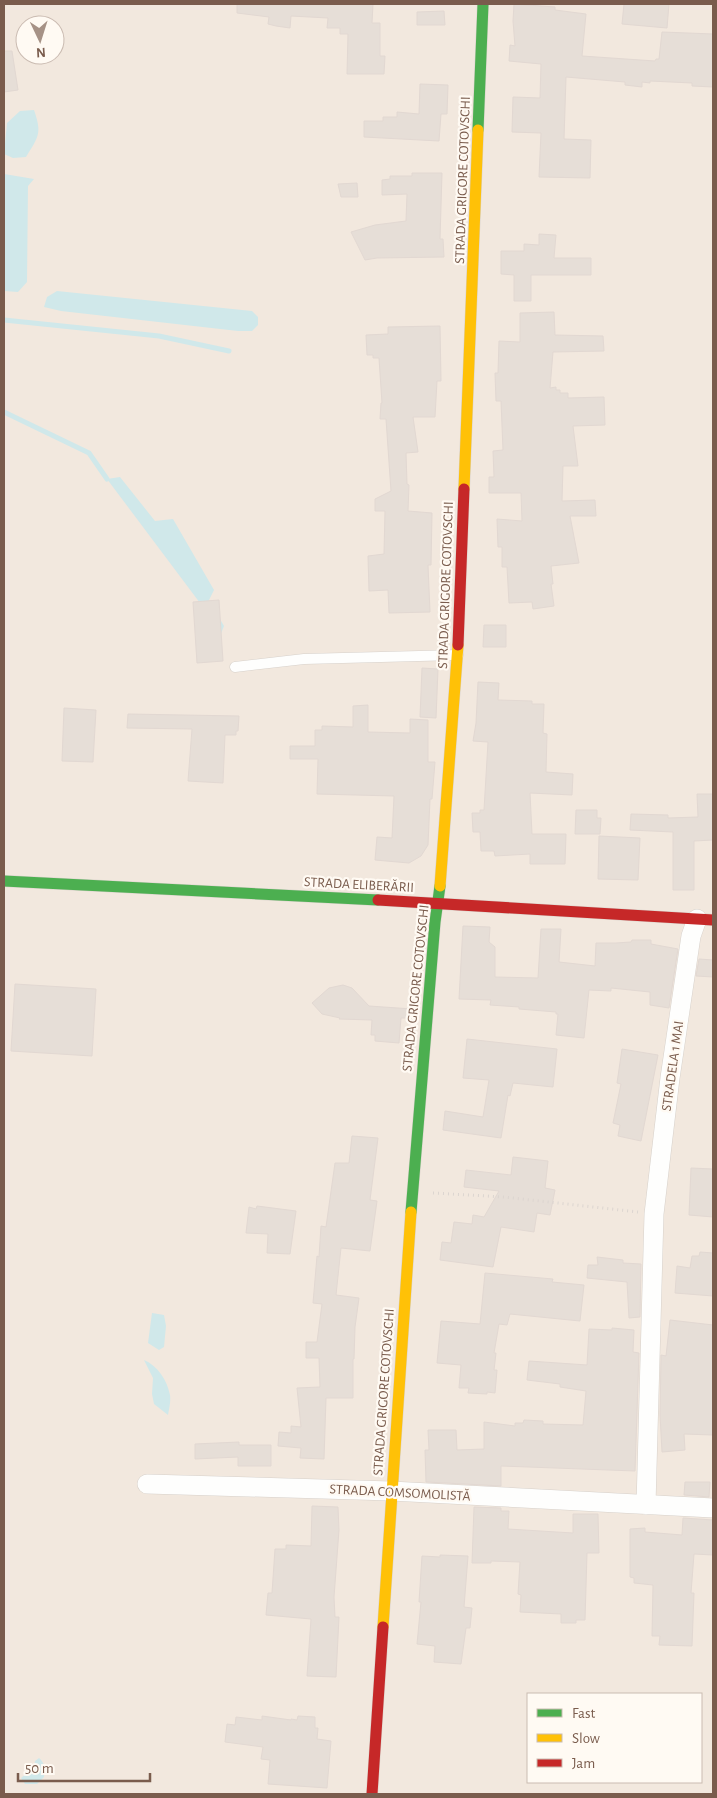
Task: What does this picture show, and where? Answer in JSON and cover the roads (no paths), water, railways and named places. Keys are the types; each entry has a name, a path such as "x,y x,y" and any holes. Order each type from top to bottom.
{"street":[{"name":"STRADA GRIGORE COTOVSCHI","path":"372,1794 412,1192 435,922 439,903 458,655 484,4"},
{"name":"STRADA ELIBERĂRII","path":"4,881 439,903 705,919"},
{"name":"STRADELA 1 MAI","path":"646,1505 654,1214 670,1078 691,936 705,919"},
{"name":"STRADA COMSOMOLISTĂ","path":"148,1484 391,1491 713,1508"}],"lane":[{"path":"235,667 304,659 458,655"}],"water":[{"path":"34,110 38,124 38,134 26,157 13,158 4,154 7,123 20,111"},
{"path":"4,174 34,179 28,186 27,282 18,292 4,291"},
{"path":"57,291 252,311 258,317 258,325 252,331 238,331 61,311 44,307 47,297"},
{"path":"120,477 155,521 173,519 214,590 209,600 224,626 220,636 200,603 107,479"},
{"path":"152,1313 164,1315 166,1326 164,1347 159,1350 148,1343"},
{"path":"144,1360 158,1370 167,1384 170,1397 168,1415 154,1404 152,1394 153,1378"},
{"path":"39,1758 44,1766 44,1777 37,1784 25,1784 21,1778 34,1767 35,1761"}],"waterway":[{"path":"4,320 159,336 229,351"},
{"path":"4,412 89,453 107,479"}]}
